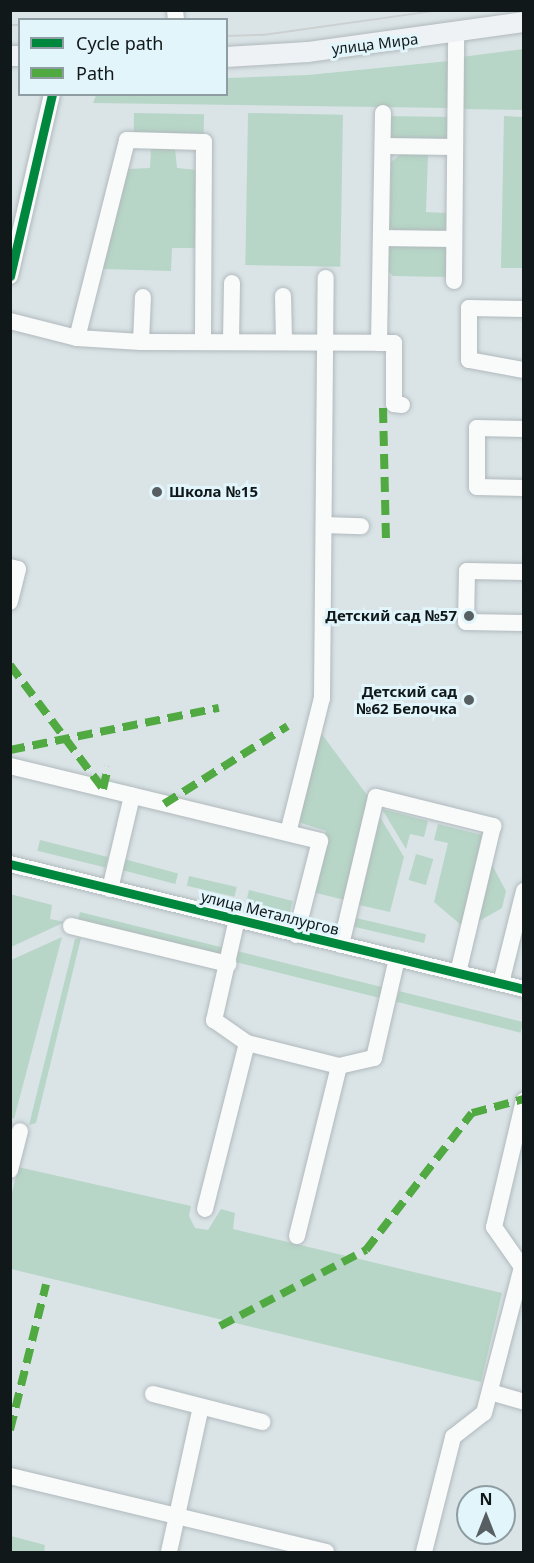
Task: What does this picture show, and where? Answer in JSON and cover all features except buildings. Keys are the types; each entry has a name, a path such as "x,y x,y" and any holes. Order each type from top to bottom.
{"main road":[{"name":"улица Мира","path":"228,57 308,52 524,22"}],"street":[{"path":"454,281 456,32"},
{"path":"10,276 52,96"},
{"path":"379,343 383,112"},
{"path":"77,338 127,140 204,142 203,341"},
{"path":"382,146 455,147"},
{"path":"381,238 454,239"},
{"path":"288,833 322,698 326,278"},
{"path":"231,341 232,283"},
{"path":"283,296 284,341"},
{"path":"141,342 143,297"},
{"path":"524,309 470,308 470,360 524,370"},
{"path":"10,321 77,338 141,342 394,343 394,404 402,405"},
{"path":"524,429 477,428 477,487 524,488"},
{"path":"324,525 361,526"},
{"path":"10,567 18,569 10,602"},
{"path":"524,572 467,571 466,622 524,623"},
{"path":"10,766 320,841 296,935"},
{"path":"110,889 132,796"},
{"path":"341,945 376,797 493,826 458,973"},
{"name":"улица Металлургов","path":"10,864 296,935 524,988"},
{"path":"501,983 524,891"},
{"path":"237,919 214,1020 247,1043 339,1066 374,1058 397,958"},
{"path":"71,926 228,964"},
{"path":"205,1209 247,1043"},
{"path":"297,1236 339,1066"},
{"path":"424,1552 453,1437 484,1413 521,1282 522,1267 494,1227 524,1100"},
{"path":"10,1170 20,1132"},
{"path":"490,1392 524,1402"},
{"path":"153,1394 262,1422"},
{"path":"169,1552 201,1407"},
{"path":"10,1476 326,1552"}],"green space":[{"path":"523,49 523,110 461,109 461,57"},
{"path":"449,61 449,108 93,103 96,96 228,96 228,78 308,75"},
{"path":"134,113 204,114 204,134 134,133"},
{"path":"248,113 343,115 340,267 245,265"},
{"path":"388,116 450,117 450,139 388,138"},
{"path":"504,116 523,117 523,268 501,268"},
{"path":"151,148 175,149 177,168 197,170 195,248 172,248 171,271 103,269 128,169 150,168"},
{"path":"401,154 428,155 426,212 446,213 446,228 438,234 399,235 390,227 391,162"},
{"path":"394,243 450,244 448,277 393,276 386,269 387,249"},
{"path":"321,733 370,799 345,900 312,892 326,831 298,822"},
{"path":"382,809 428,821 424,837 410,834 406,849"},
{"path":"380,817 404,857 390,912 359,905"},
{"path":"438,824 482,835 461,925 434,902 448,843 434,840"},
{"path":"40,840 108,857 105,868 37,851"},
{"path":"416,854 433,859 426,885 409,880"},
{"path":"124,859 178,873 175,884 121,870"},
{"path":"491,863 506,891 502,908 474,924"},
{"path":"189,876 237,887 234,897 187,886"},
{"path":"249,890 293,901 290,913 246,902"},
{"path":"10,894 52,905 50,919 65,922 11,947"},
{"path":"80,912 226,948 223,959 77,923"},
{"path":"356,918 426,934 424,943 354,927"},
{"path":"62,937 14,1119 10,1117 11,960"},
{"path":"81,938 36,1123 29,1125 75,939"},
{"path":"237,951 384,988 382,998 234,962"},
{"path":"399,991 523,1022 521,1033 396,1002"},
{"path":"18,1167 191,1206 189,1216 195,1228 208,1230 221,1209 235,1213 233,1229 502,1293 481,1382 11,1269 11,1197"},
{"path":"11,1536 45,1545 44,1552 11,1551"}],"tram line":[{"path":"228,36 263,35 441,10"},
{"path":"10,25 18,25"}],"marked path":[{"path":"383,408 386,538"},
{"path":"10,665 103,789 108,767"},
{"path":"10,750 219,708"},
{"path":"164,804 288,726"},
{"path":"220,1326 366,1250 472,1113 524,1099"},
{"path":"10,1430 46,1284"}],"cycle path":[{"path":"10,276 52,96"},
{"path":"10,864 524,989"}],"place":[{"name":"Школа №15","path":"157,492"},
{"name":"Детский сад №57","path":"469,616"},
{"name":"Детский сад №62 Белочка","path":"469,700"}]}
